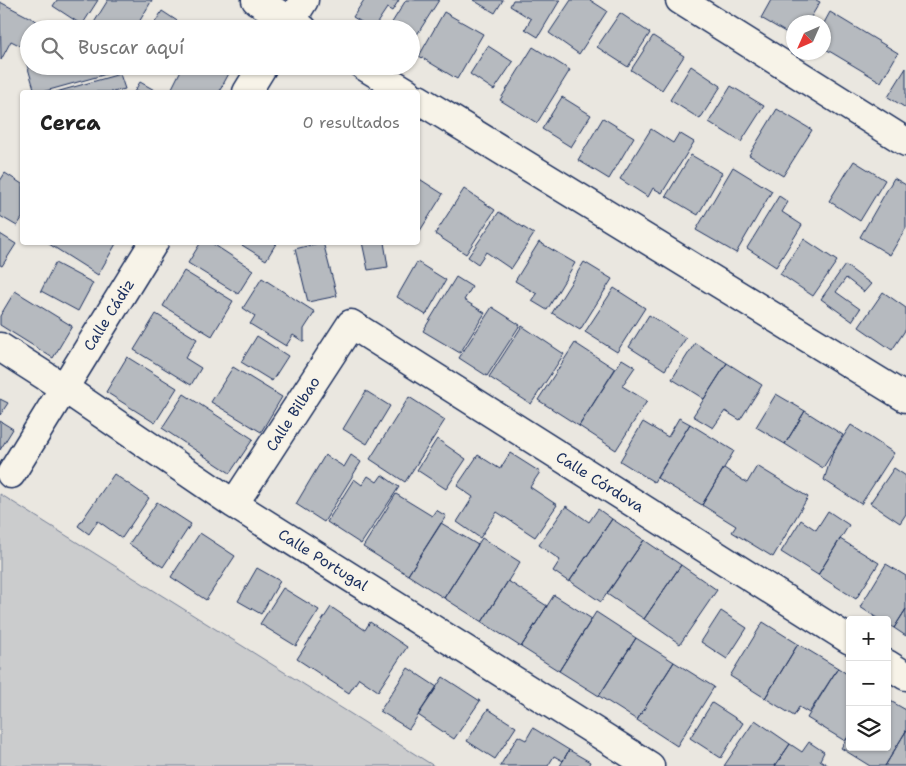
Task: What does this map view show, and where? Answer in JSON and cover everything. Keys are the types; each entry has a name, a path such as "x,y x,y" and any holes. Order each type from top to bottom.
{"street":[{"path":"256,0 296,20"},
{"path":"680,0 906,142"},
{"path":"248,90 257,75"},
{"path":"379,75 404,90"},
{"path":"420,100 906,398"},
{"name":"Calle Cádiz","path":"11,474 152,245"},
{"name":"Calle Bilbao","path":"234,504 351,324"},
{"name":"Calle Córdova","path":"351,324 846,637"},
{"name":"Calle Portugal","path":"0,348 64,388 234,504 650,766"},
{"path":"891,667 906,676"}],"shaded area":[{"path":"0,494 434,766 0,766"}],"building":[{"path":"57,0 98,0 85,20 74,20 53,6"},
{"path":"108,0 152,0 140,20 96,20"},
{"path":"364,0 399,0 392,11 387,8 379,20 358,20 353,17"},
{"path":"406,0 439,0 420,30 420,20 394,20"},
{"path":"473,0 503,0 495,13"},
{"path":"513,0 560,0 538,37 525,29 531,19 510,6"},
{"path":"571,0 590,0 607,11 579,54 549,33"},
{"path":"771,0 816,0 820,2 812,15 786,15 786,32 761,18"},
{"path":"0,2 34,20 20,20 20,46 11,41 1,60"},
{"path":"162,11 176,20 156,20"},
{"path":"444,12 483,34 457,79 420,57"},
{"path":"830,12 898,53 881,82 831,52 831,15 828,15"},
{"path":"620,13 650,33 628,67 597,47"},
{"path":"653,36 684,56 662,90 631,70"},
{"path":"488,46 513,62 494,90 470,74"},
{"path":"533,47 570,70 537,123 500,100"},
{"path":"691,66 721,86 700,119 670,100"},
{"path":"906,68 906,108 888,97"},
{"path":"30,75 103,75 49,90 34,90"},
{"path":"116,75 120,75 125,89 121,90 63,90"},
{"path":"178,75 228,75 220,90 171,90"},
{"path":"140,82 154,90 135,90"},
{"path":"731,86 764,106 741,142 709,122"},
{"path":"562,97 591,115 571,147 542,129"},
{"path":"777,109 812,130 783,176 749,155"},
{"path":"603,118 634,137 609,179 578,160"},
{"path":"651,129 673,143 679,133 694,142 662,193 653,188 648,197 620,179"},
{"path":"691,155 722,173 698,215 666,196"},
{"path":"854,161 885,180 860,221 829,201"},
{"path":"733,167 772,191 736,253 696,230"},
{"path":"5,173 20,183 20,221 17,226 0,216 0,181"},
{"path":"894,178 906,185 906,228 890,255 860,237"},
{"path":"420,179 443,194 420,231"},
{"path":"464,189 495,210 466,254 435,234"},
{"path":"779,196 788,202 782,212 802,225 776,267 747,248"},
{"path":"499,212 534,234 511,269 486,252 478,264 468,257"},
{"path":"0,234 16,244 2,266 0,265"},
{"path":"804,239 837,261 813,296 780,274"},
{"path":"539,242 575,263 547,310 532,301 537,294 515,281"},
{"path":"51,245 115,245 98,275"},
{"path":"199,245 215,245 253,270 238,294 188,263"},
{"path":"242,245 275,245 266,260"},
{"path":"311,245 324,245 337,296 308,302 295,249"},
{"path":"363,245 384,245 388,267 368,270"},
{"path":"417,262 446,280 426,315 397,297"},
{"path":"584,262 612,279 580,330 552,313"},
{"path":"55,263 93,283 78,311 41,291"},
{"path":"845,265 871,284 864,292 846,278 836,292 860,309 852,321 821,299"},
{"path":"184,271 233,301 212,336 163,306"},
{"path":"456,277 472,287 464,300 485,313 460,353 423,331"},
{"path":"262,278 315,312 304,329 304,342 293,335 286,346 250,324 255,316 243,308"},
{"path":"614,288 645,308 617,352 585,332"},
{"path":"15,291 72,326 53,358 0,325 0,316"},
{"path":"883,292 906,308 906,329 892,350 859,327"},
{"path":"492,307 520,325 487,376 459,358"},
{"path":"156,314 197,339 185,358 201,368 191,385 134,350"},
{"path":"649,315 686,338 665,370 629,347"},
{"path":"522,326 564,354 531,404 489,377"},
{"path":"257,336 288,356 272,381 241,362"},
{"path":"575,343 615,369 579,426 538,400"},
{"path":"695,343 727,363 704,399 672,379"},
{"path":"127,357 177,388 155,423 106,392"},
{"path":"622,359 635,367 622,386 647,401 616,450 579,426"},
{"path":"727,363 762,385 740,420 725,411 713,428 693,416"},
{"path":"233,367 282,397 261,432 211,402"},
{"path":"366,391 390,406 367,444 343,429"},
{"path":"184,394 253,439 230,473 162,428"},
{"path":"776,394 805,411 785,444 756,427"},
{"path":"409,397 445,420 405,482 370,459"},
{"path":"0,399 8,403 0,415"},
{"path":"805,411 843,435 823,468 785,444"},
{"path":"679,418 690,424 654,482 620,461 643,422 668,437"},
{"path":"0,421 13,429 0,450"},
{"path":"690,424 734,451 702,505 657,478"},
{"path":"851,425 894,453 861,504 824,480 833,452"},
{"path":"437,439 466,459 446,489 417,470"},
{"path":"510,453 540,472 530,487 557,505 535,537 497,512 480,538 457,522 473,497 457,486 478,455 500,469"},
{"path":"325,455 344,467 351,455 361,462 324,522 296,504"},
{"path":"757,466 808,497 773,557 732,532 736,526 702,505 724,468 747,483"},
{"path":"894,468 906,476 906,514 900,523 870,503"},
{"path":"114,474 149,498 122,538 98,521 89,534 78,526"},
{"path":"382,475 399,487 361,544 327,522 354,479 362,485 368,476 377,482"},
{"path":"396,494 432,516 436,510 446,516 408,575 363,547"},
{"path":"157,502 191,524 163,567 129,544"},
{"path":"566,506 589,522 598,509 612,519 569,582 553,571 560,560 539,545"},
{"path":"828,511 849,525 818,575 781,552 801,520 816,530"},
{"path":"612,519 644,540 601,602 570,581"},
{"path":"441,523 478,545 444,598 408,575"},
{"path":"200,533 235,556 206,600 171,577"},
{"path":"482,538 520,562 482,622 444,598"},
{"path":"840,539 879,563 856,599 818,575"},
{"path":"644,540 681,565 644,619 607,594"},
{"path":"886,564 906,576 906,609 894,628 891,626 891,616 874,616 860,607"},
{"path":"681,565 717,590 680,644 644,619"},
{"path":"257,568 280,581 261,614 238,601"},
{"path":"508,581 547,606 521,647 482,622"},
{"path":"283,588 319,610 296,646 260,624"},
{"path":"554,595 592,619 559,671 521,647"},
{"path":"331,607 365,630 370,622 407,647 378,691 359,678 349,693 297,659"},
{"path":"906,609 906,636 894,628"},
{"path":"721,611 747,628 727,659 701,642"},
{"path":"596,612 636,638 599,696 559,671"},
{"path":"763,622 798,644 765,698 730,676"},
{"path":"636,638 674,662 637,720 599,696"},
{"path":"798,644 838,668 809,713 799,707 794,716 765,698"},
{"path":"674,662 714,687 677,746 637,720"},
{"path":"408,668 437,687 409,729 380,711"},
{"path":"838,668 846,673 845,741 807,718"},
{"path":"443,677 480,701 454,739 418,715"},
{"path":"891,701 906,710 906,731 885,766 870,766 841,748 846,740 846,751 891,751"},
{"path":"712,703 743,723 721,758 690,738"},
{"path":"488,709 516,727 495,759 467,741"},
{"path":"755,720 790,744 775,766 724,766"},
{"path":"533,728 569,750 563,761 554,756 548,766 500,766 518,736 526,740"},
{"path":"906,731 906,766 885,766"},
{"path":"809,742 824,752 820,760 829,766 775,766 790,744 802,752"},
{"path":"569,750 590,762 588,766 560,766"}]}
